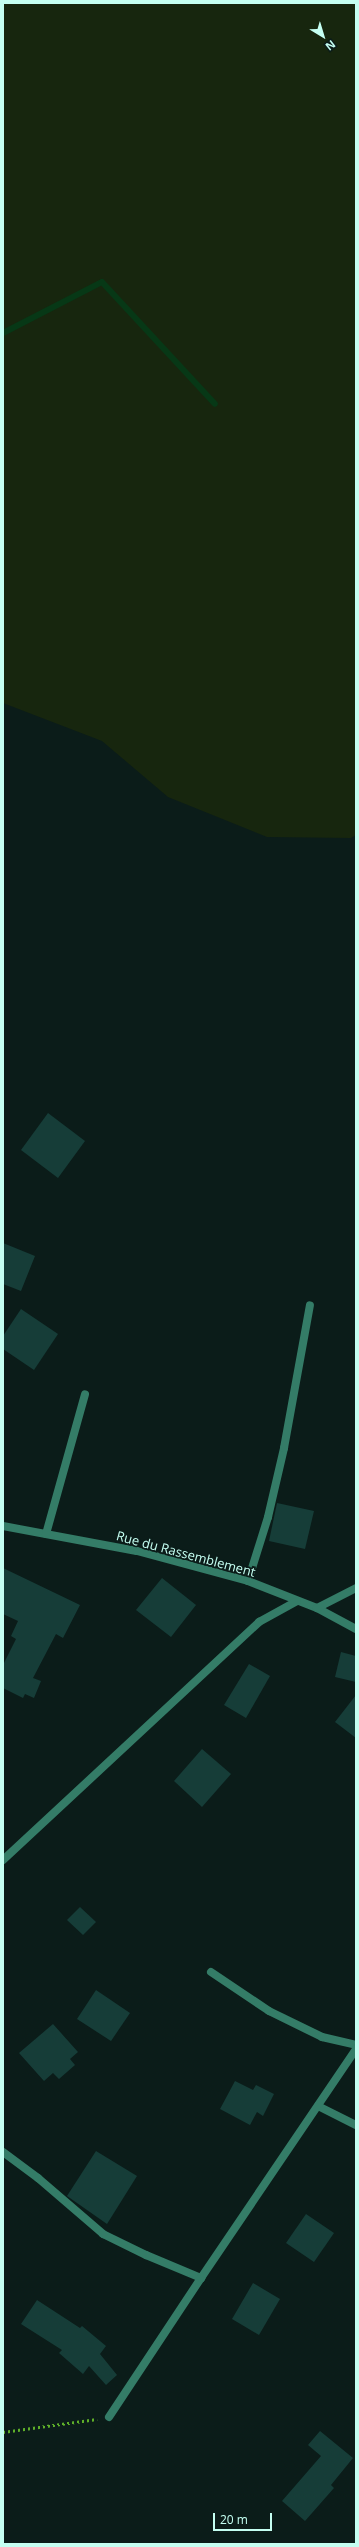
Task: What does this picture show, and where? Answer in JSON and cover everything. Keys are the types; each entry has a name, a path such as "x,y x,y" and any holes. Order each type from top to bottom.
{"street":[{"path":"248,1581 268,1517 284,1448 310,1305"},
{"path":"46,1534 85,1394"},
{"name":"Rue du Rassemblement","path":"3,1526 137,1551 248,1581 318,1608 356,1629"},
{"path":"318,1608 356,1588"},
{"path":"3,1860 259,1622 297,1601"},
{"path":"211,1972 269,2011 322,2037 356,2045"},
{"path":"109,2417 356,2049"},
{"path":"318,2106 356,2125"},
{"path":"3,2152 38,2178 103,2234 146,2255 201,2278"}],"path":[{"path":"3,2432 109,2417"}],"green space":[{"path":"3,3 356,3 356,835 351,838 267,837 168,797 102,741 3,703"}],"building":[{"path":"48,1113 85,1141 58,1178 21,1150"},
{"path":"3,1243 35,1256 21,1291 3,1284"},
{"path":"21,1309 58,1334 34,1370 3,1349 3,1336"},
{"path":"277,1503 314,1511 305,1549 269,1541"},
{"path":"3,1568 80,1605 63,1638 56,1634 33,1678 41,1681 34,1698 25,1694 23,1698 3,1688 3,1665 16,1639 11,1636 18,1621 3,1614"},
{"path":"162,1578 196,1605 171,1637 136,1610"},
{"path":"341,1652 356,1656 356,1682 335,1677"},
{"path":"249,1664 270,1676 246,1718 224,1705"},
{"path":"356,1695 356,1738 335,1722"},
{"path":"202,1749 231,1774 202,1807 174,1781"},
{"path":"80,1907 96,1922 83,1935 67,1920"},
{"path":"96,1990 130,2013 111,2041 77,2019"},
{"path":"53,2024 78,2052 70,2059 75,2065 59,2079 53,2073 44,2081 19,2053"},
{"path":"235,2081 253,2090 256,2085 274,2094 263,2116 257,2112 250,2125 220,2109"},
{"path":"96,2151 137,2176 107,2224 67,2196"},
{"path":"306,2214 334,2233 314,2262 286,2243"},
{"path":"253,2283 280,2299 259,2335 232,2319"},
{"path":"37,2300 80,2328 82,2326 106,2346 100,2354 117,2375 106,2385 89,2366 83,2374 59,2353 62,2350 21,2324"},
{"path":"320,2431 353,2458 331,2485 334,2488 305,2521 282,2501 321,2456 308,2445"}],"waterway":[{"path":"3,333 102,282 215,404"}]}
